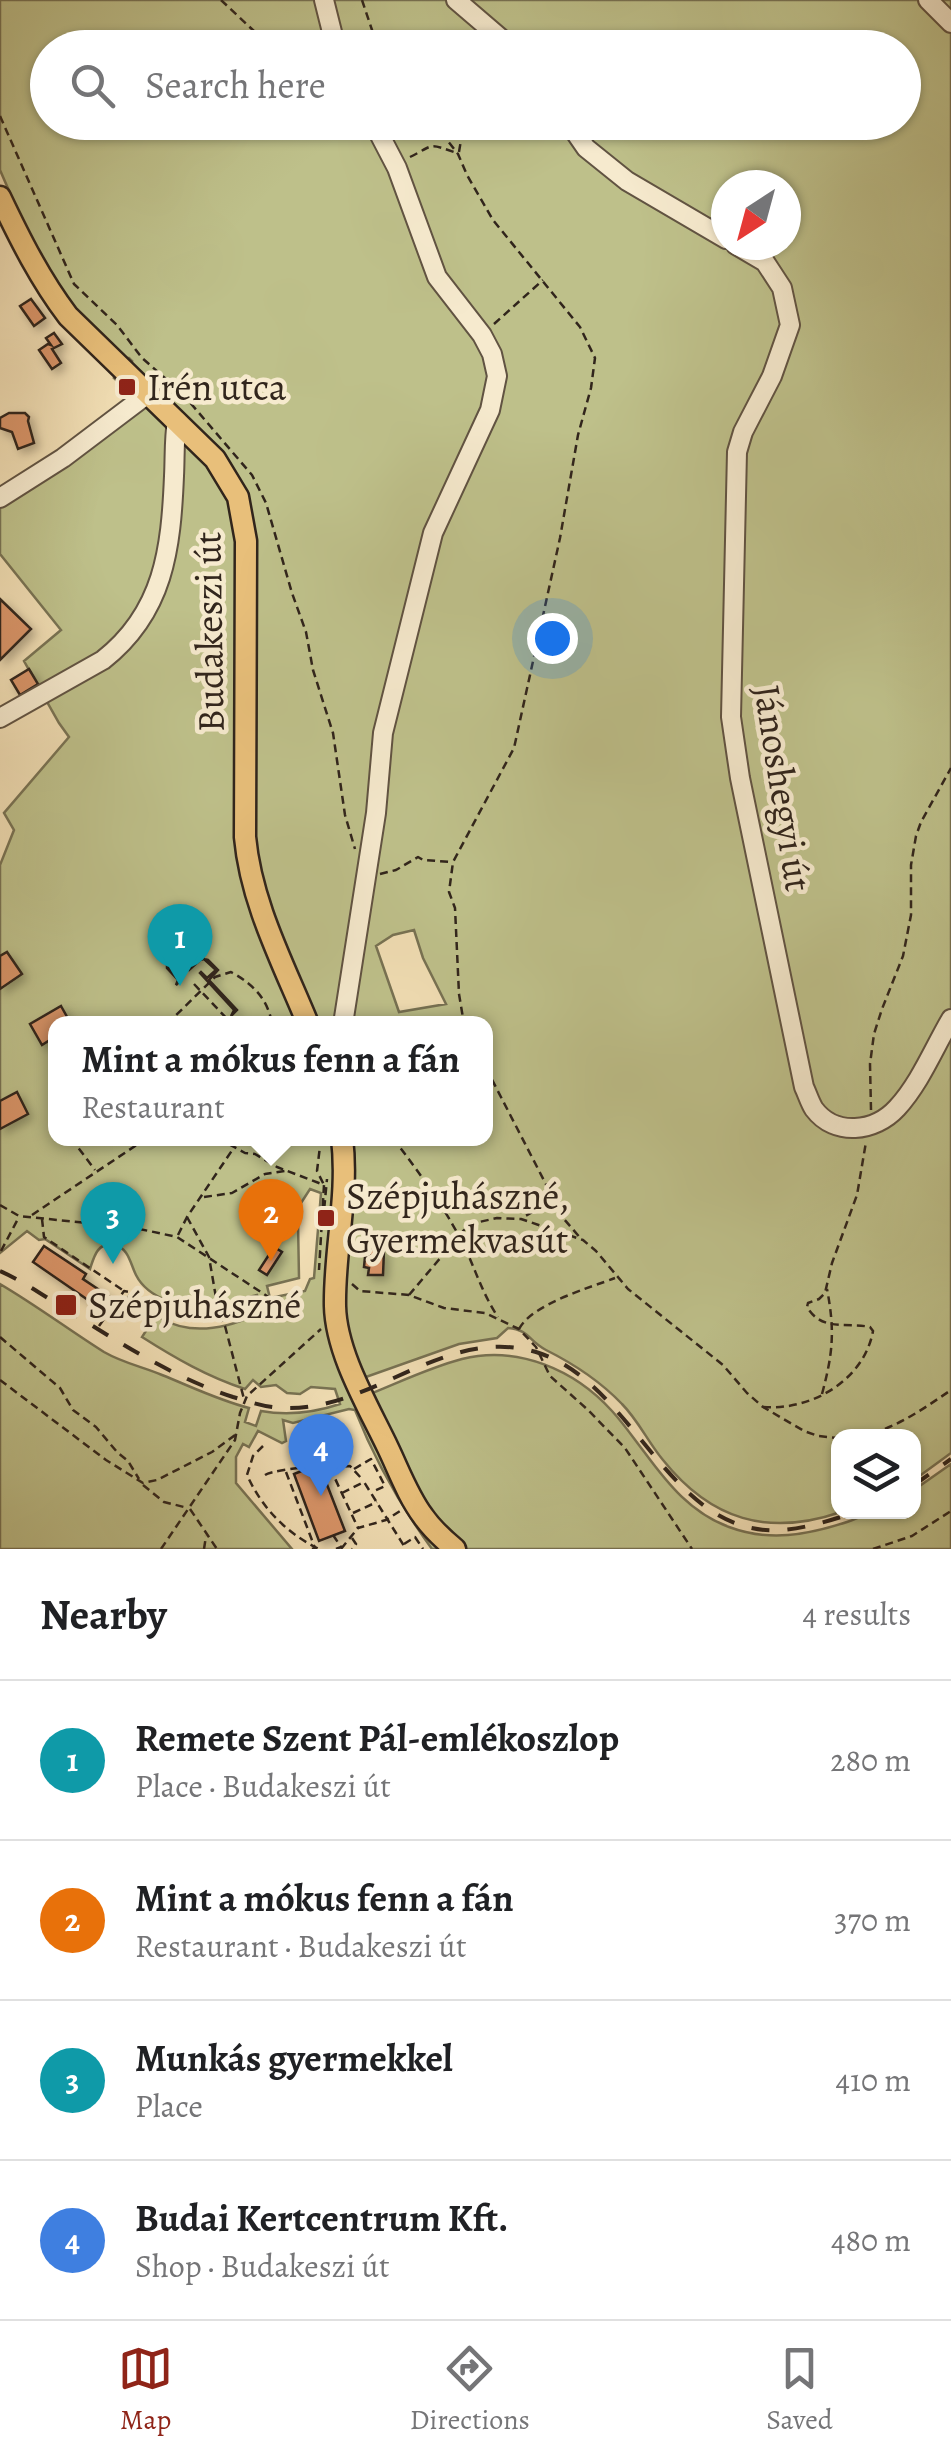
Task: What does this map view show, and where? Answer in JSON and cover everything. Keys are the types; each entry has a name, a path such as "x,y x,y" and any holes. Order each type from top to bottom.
{"main road":[{"name":"Budakeszi út","path":"0,197 50,292 86,335 220,466 234,488 246,542 247,860 260,907 305,1016"},
{"path":"343,1146 345,1182 335,1270 339,1336 412,1500 436,1534 454,1549"}],"street":[{"path":"324,0 332,30"},
{"path":"456,0 491,30"},
{"path":"928,0 951,23"},
{"path":"343,1016 376,813 384,733 434,533 490,410 497,376 492,354 482,336 437,277 397,168 382,140"},
{"path":"580,140 628,181 711,230"},
{"name":"Jánoshegyi út","path":"762,260 782,288 790,325 772,376 736,452 731,717 804,1087 814,1108 832,1125 850,1130 868,1126"},
{"path":"0,498 63,458 163,407 173,506 164,570 150,606 130,636 103,660 0,718"},
{"path":"868,1126 896,1110 951,1019"}],"path":[{"path":"220,0 252,30"},
{"path":"362,0 372,30"},
{"path":"0,116 74,284 117,325 142,358 181,392 252,475 266,503 333,733 344,815 365,876 396,870 418,857 452,862"},
{"path":"447,140 492,220 580,327 595,358 514,748 452,862 449,892 456,908 463,1016"},
{"path":"458,154 461,140"},
{"path":"397,168 426,146 458,154"},
{"path":"482,336 543,280"},
{"path":"763,1407 794,1407 822,1396 849,1376 872,1338 872,1329 867,1326 834,1325 818,1320 807,1307 823,1296 827,1288 832,1263 858,1195 872,1106 870,1064 874,1034 903,956 911,914 911,865 916,836 951,768"},
{"path":"176,1016 215,977 231,972 268,1002 271,1016"},
{"path":"194,984 224,1016"},
{"path":"493,1082 564,1219 617,1277 723,1365 763,1407 804,1432 831,1437"},
{"path":"77,1146 96,1171"},
{"path":"31,1216 135,1146"},
{"path":"231,1146 324,1185"},
{"path":"320,1146 317,1172 324,1185 320,1270"},
{"path":"399,1146 458,1234 499,1318"},
{"path":"177,1237 234,1148"},
{"path":"200,1198 232,1193 265,1174 287,1171"},
{"path":"521,1219 552,1196"},
{"path":"2,1205 20,1216 135,1228 177,1237 273,1300"},
{"path":"1,1251 20,1216"},
{"path":"161,1549 238,1432 244,1400 219,1315 209,1257 187,1217"},
{"path":"409,1295 458,1234 472,1225 508,1217 583,1240"},
{"path":"42,1218 44,1237 124,1291 142,1294"},
{"path":"519,1329 527,1318 562,1299 617,1277"},
{"path":"822,1396 834,1325 827,1288"},
{"path":"99,1326 124,1291"},
{"path":"360,1291 409,1295 444,1308 485,1313 519,1329 536,1347 550,1376 625,1448 692,1549"},
{"path":"244,1400 322,1328"},
{"path":"0,1336 60,1388 73,1410 96,1426 128,1460 144,1487 164,1502 189,1508 218,1549"},
{"path":"0,1380 143,1483 157,1480 212,1452 238,1432"},
{"path":"887,1429 951,1390"},
{"path":"319,1444 358,1528"},
{"path":"263,1446 253,1456 247,1475 256,1496 282,1526 315,1548"},
{"path":"265,1475 272,1470 307,1468 302,1459"},
{"path":"354,1469 370,1460 384,1486 371,1493"},
{"path":"330,1470 336,1466 354,1469 403,1545"},
{"path":"286,1472 315,1548"},
{"path":"342,1493 364,1482"},
{"path":"352,1514 377,1502"},
{"path":"333,1535 339,1548 358,1528 386,1520 404,1508"},
{"path":"873,1549 912,1536 951,1511"},
{"path":"204,1549 206,1532"},
{"path":"350,1536 356,1544 352,1549"},
{"path":"392,1549 415,1537 423,1549"}],"green space":[{"path":"0,0 951,0 951,1453 921,1475 921,1429 831,1429 831,1515 789,1523 765,1522 743,1518 701,1497 663,1460 614,1396 521,1331 508,1328 497,1338 459,1344 363,1378 370,1394 462,1359 504,1355 544,1364 597,1396 692,1506 715,1521 744,1532 803,1533 856,1519 921,1519 921,1485 951,1464 951,1549 432,1549 389,1482 355,1410 349,1409 293,1423 283,1420 286,1441 282,1443 258,1431 249,1447 243,1444 236,1457 236,1483 292,1549 0,1549 0,1284 111,1356 249,1408 245,1422 256,1426 261,1411 301,1413 340,1404 335,1389 311,1387 300,1394 287,1393 276,1385 261,1387 253,1380 245,1389 205,1373 142,1337 151,1323 123,1304 129,1296 174,1324 200,1329 238,1322 262,1312 257,1295 211,1307 168,1301 149,1291 126,1253 114,1245 100,1248 90,1269 27,1231 0,1253 0,865 14,830 4,813 69,737 24,661 61,630 0,554 0,507 144,407 114,378 132,361 120,358 81,319 37,255 0,170","holes":["414,930 446,1004 399,1012 376,946 393,935","310,1189 321,1193 314,1278 305,1291 270,1298 267,1286 299,1278 298,1222 301,1203"]}],"building":[{"path":"31,299 45,318 34,326 20,306"},
{"path":"54,333 62,344 52,349 61,363 52,369 39,350 51,345 46,338"},
{"path":"9,413 25,413 29,417 34,443 18,449 12,432 0,428 0,418"},
{"path":"0,599 31,629 0,660"},
{"path":"29,669 38,684 20,695 11,680"},
{"path":"175,911 186,928 172,937 161,920"},
{"path":"7,952 22,974 0,989 0,956"},
{"path":"173,957 178,957 189,967 199,958 204,959 189,970 178,958 174,959 169,968 181,980 176,985 178,980 167,968 167,963"},
{"path":"204,959 218,970 209,980 237,1010 231,1016 234,1010 200,973 207,978 216,970"},
{"path":"61,1006 67,1016 48,1016 48,1041 42,1045 30,1024"},
{"path":"17,1092 28,1114 0,1129 0,1101"},
{"path":"44,1246 86,1274 83,1279 113,1299 104,1311 33,1262"},
{"path":"274,1247 282,1252 267,1275 259,1270"},
{"path":"370,1249 384,1250 383,1275 368,1275 369,1268 364,1267"},
{"path":"319,1464 345,1531 319,1541 294,1474"}],"railway":[{"path":"0,1271 170,1371 233,1397 272,1407 318,1405 473,1349 505,1347 539,1353 573,1370 602,1395 681,1486 710,1510 743,1526 782,1530 833,1519"},
{"path":"921,1480 951,1459"}],"place":[{"name":"Irén utca","path":"127,387"},
{"name":"Remete Szent Pál-emlékoszlop","path":"180,986"},
{"name":"Szépjuhászné, Gyermekvasút","path":"326,1218"},
{"name":"Mint a mókus fenn a fán","path":"271,1261"},
{"name":"Munkás gyermekkel","path":"113,1264"},
{"name":"Szépjuhászné","path":"66,1305"},
{"name":"Budai Kertcentrum Kft.","path":"321,1496"}]}
